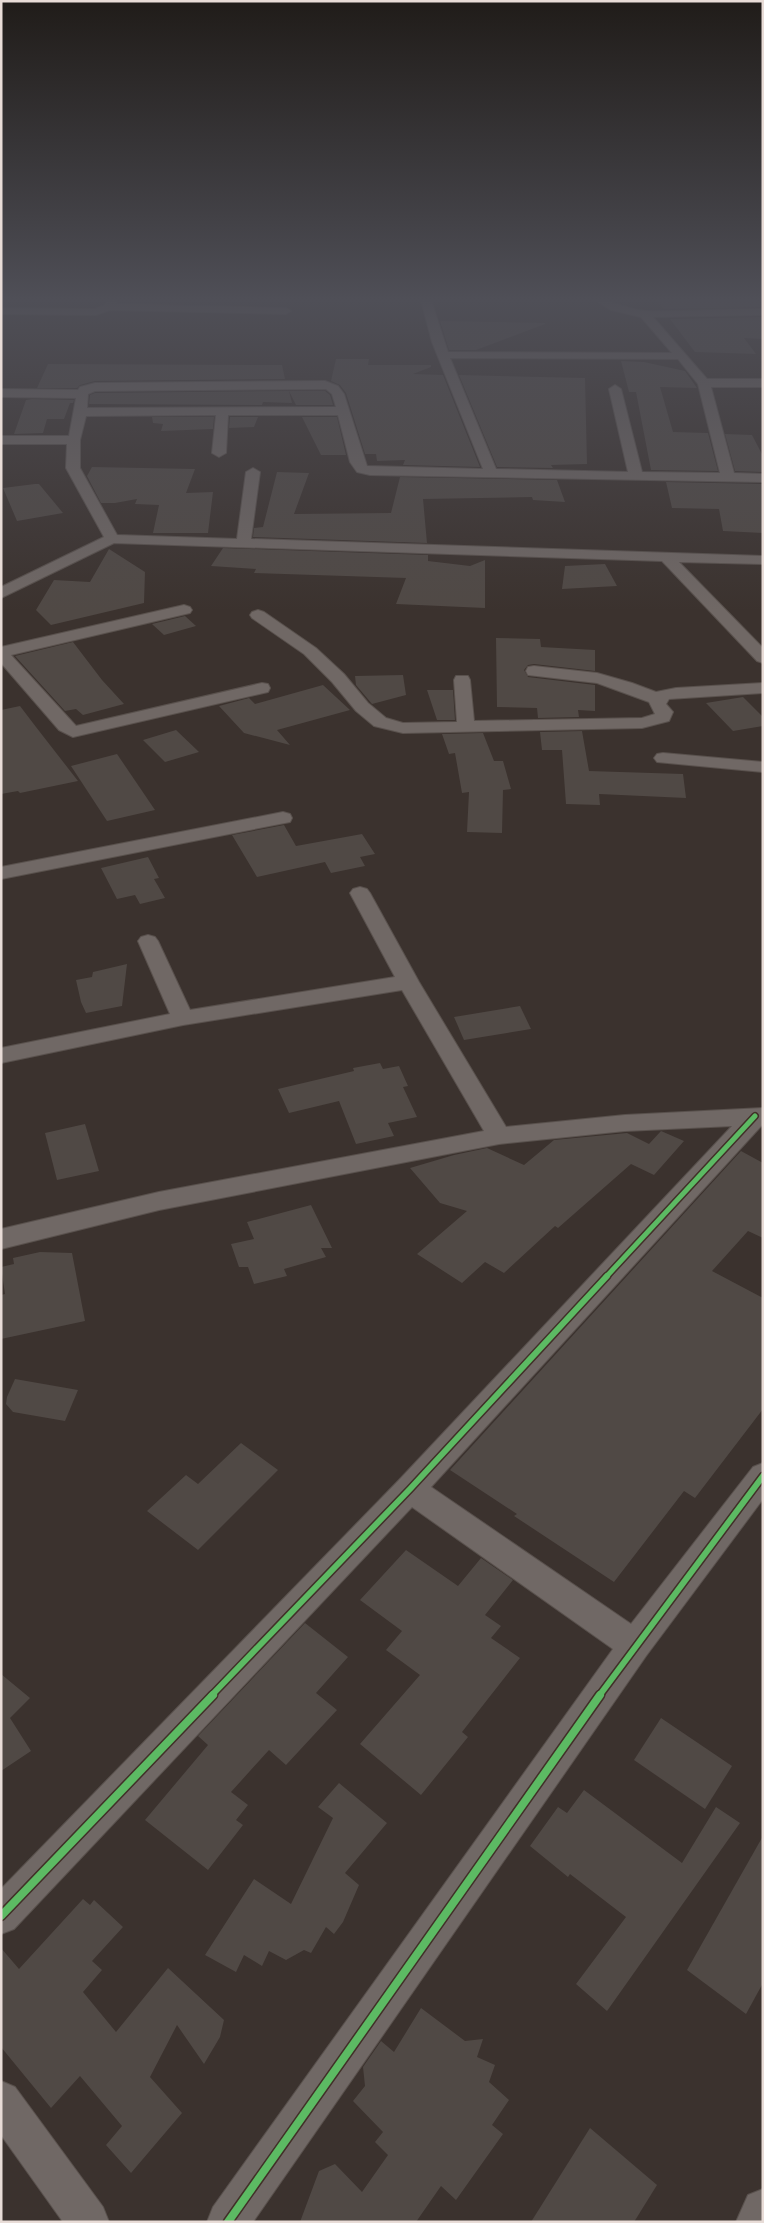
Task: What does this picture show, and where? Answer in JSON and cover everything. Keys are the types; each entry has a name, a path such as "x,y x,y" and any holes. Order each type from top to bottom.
{"street":[{"path":"81,404 74,440 73,468 112,539"},
{"path":"341,404 357,462 362,469 370,471 763,478"},
{"path":"463,404 491,473"},
{"path":"619,404 636,476"},
{"path":"709,404 728,477"},
{"path":"81,412 343,411"},
{"path":"219,453 222,412"},
{"path":"1,440 74,440"},
{"path":"242,544 253,472"},
{"path":"1,593 112,539 760,564"},
{"path":"668,559 763,658"},
{"path":"184,610 1,652 65,726 74,732 262,688"},
{"path":"258,616 310,651 338,678 362,707 380,722 403,728 655,721 664,715 658,699 620,683 587,674 534,671"},
{"path":"462,680 466,727"},
{"path":"658,699 664,695 676,693 763,688"},
{"path":"663,758 763,767"},
{"path":"1,873 283,818"},
{"path":"360,893 408,982 499,1136"},
{"path":"148,940 183,1018"},
{"path":"1,1056 183,1018 408,982"},
{"path":"1,1239 158,1201 499,1136 625,1123 759,1116"},
{"path":"1,1916 410,1489 759,1116"},
{"path":"228,2222 635,1645 763,1476"},
{"path":"410,1489 635,1645"},
{"path":"1,2101 88,2222"},
{"path":"757,2222 763,2210"}],"building":[{"path":"25,404 70,404 64,419 47,419 43,433 14,434"},
{"path":"89,404 262,404 262,405"},
{"path":"295,404 333,405 296,405"},
{"path":"349,404 455,404 480,467 403,465 405,460 377,461 376,454 365,454"},
{"path":"471,404 586,404 587,464 551,465 553,468 497,467"},
{"path":"638,404 665,404 673,432 708,433 718,471 651,470"},
{"path":"152,417 214,417 213,429 161,431 163,424 153,423"},
{"path":"230,417 258,417 254,427 229,428"},
{"path":"302,417 337,417 346,455 321,455"},
{"path":"725,434 752,435 763,456 763,472 735,471"},
{"path":"92,467 195,469 186,493 213,492 208,533 153,533 159,505 135,504 137,499 115,503 101,503 87,476"},
{"path":"277,472 309,473 294,514 391,513 400,477 557,480 565,502 533,500 532,497 423,499 427,543 253,537 254,528 263,527"},
{"path":"666,482 763,484 763,533 723,531 719,509 672,508"},
{"path":"39,484 63,513 17,521 3,488"},
{"path":"223,548 428,555 428,561 470,566 485,560 485,608 396,604 406,578 254,573 256,569 211,566"},
{"path":"109,549 145,572 144,603 51,625 36,610 54,580 90,582"},
{"path":"605,564 617,586 562,589 565,566"},
{"path":"185,616 196,626 164,635 152,624"},
{"path":"496,638 540,639 541,647 595,650 595,671 534,664 528,665 524,670 528,677 595,685 595,711 578,710 579,717 538,718 537,708 497,707"},
{"path":"73,642 102,680 124,704 83,715 76,709 65,711 15,656"},
{"path":"403,675 406,695 372,704 356,685 355,676"},
{"path":"323,685 350,710 277,730 290,745 244,733 219,706 249,698 255,704"},
{"path":"427,690 453,690 455,720 437,720"},
{"path":"743,697 763,717 763,726 733,731 706,703"},
{"path":"20,706 78,781 20,793 18,791 1,794 1,710"},
{"path":"176,730 199,752 165,762 143,740"},
{"path":"582,731 589,771 683,774 686,798 599,794 600,805 566,804 562,750 542,750 540,732"},
{"path":"483,733 494,761 503,761 511,789 503,790 502,833 467,832 469,792 462,793 455,753 449,754 442,734"},
{"path":"117,754 155,810 107,821 71,766"},
{"path":"284,825 296,846 362,834 375,854 360,857 365,866 331,873 325,862 257,877 232,835"},
{"path":"148,857 159,878 154,879 165,898 140,904 135,895 117,899 101,868"},
{"path":"127,964 122,1006 86,1013 81,1002 76,980 92,977 93,972"},
{"path":"520,1006 531,1029 464,1040 454,1017"},
{"path":"380,1063 383,1069 399,1066 408,1086 403,1087 417,1117 388,1123 394,1136 356,1144 339,1101 289,1113 278,1089 354,1071 353,1068"},
{"path":"85,1124 99,1171 57,1180 45,1133"},
{"path":"661,1131 684,1141 654,1175 631,1164 558,1228 555,1226 504,1273 485,1262 462,1283 417,1254 467,1211 440,1203 410,1168 454,1155 487,1148 524,1165 554,1140 627,1133 649,1144"},
{"path":"741,1151 763,1163 763,1238 748,1231 712,1271 763,1298 763,1409 695,1498 684,1491 614,1582 514,1516 517,1514 450,1470"},
{"path":"311,1205 332,1248 321,1248 326,1257 284,1269 287,1276 254,1284 248,1267 239,1267 231,1244 254,1239 247,1222"},
{"path":"40,1252 72,1253 85,1321 1,1339 1,1295 5,1294 1,1267 14,1264 13,1258"},
{"path":"15,1379 78,1390 65,1421 13,1412 6,1404"},
{"path":"241,1443 278,1470 198,1550 147,1511 186,1475 198,1484"},
{"path":"406,1550 458,1586 481,1558 513,1580 485,1615 501,1626 491,1638 520,1658 462,1732 468,1737 421,1795 360,1744 420,1675 386,1650 402,1631 360,1600"},
{"path":"305,1623 348,1657 316,1693 337,1710 286,1765 269,1750 231,1792 248,1805 236,1820 243,1825 208,1870 145,1820 208,1745 198,1736"},
{"path":"1,1674 30,1698 10,1718 31,1751 1,1771"},
{"path":"661,1718 732,1766 705,1809 634,1760"},
{"path":"339,1783 387,1823 345,1873 359,1885 343,1922 334,1934 326,1927 311,1953 304,1950 286,1960 269,1951 262,1966 244,1955 236,1972 205,1955 254,1879 291,1904 333,1818 318,1807"},
{"path":"584,1790 682,1863 716,1807 740,1823 607,2011 576,1984 626,1917 570,1874 568,1877 530,1846 558,1807 567,1813"},
{"path":"763,1836 763,1983 746,2014 687,1970"},
{"path":"83,1899 90,1905 94,1900 123,1927 92,1961 102,1970 83,1992 116,2032 168,1968 224,2020 220,2037 204,2064 177,2025 150,2077 182,2113 131,2173 106,2145 122,2126 80,2076 51,2108 1,2047 1,1948 19,1969"},
{"path":"421,2008 465,2041 483,2039 477,2057 495,2065 489,2082 509,2100 492,2125 503,2134 456,2200 441,2186 416,2222 300,2222 319,2171 335,2164 362,2192 388,2155 375,2142 383,2132 353,2101 365,2086 363,2067 381,2041 394,2052"},
{"path":"590,2128 657,2185 634,2222 531,2222"}],"cycle path":[{"path":"1,1916 410,1489 755,1116"},
{"path":"228,2222 635,1645 763,1476"}]}
